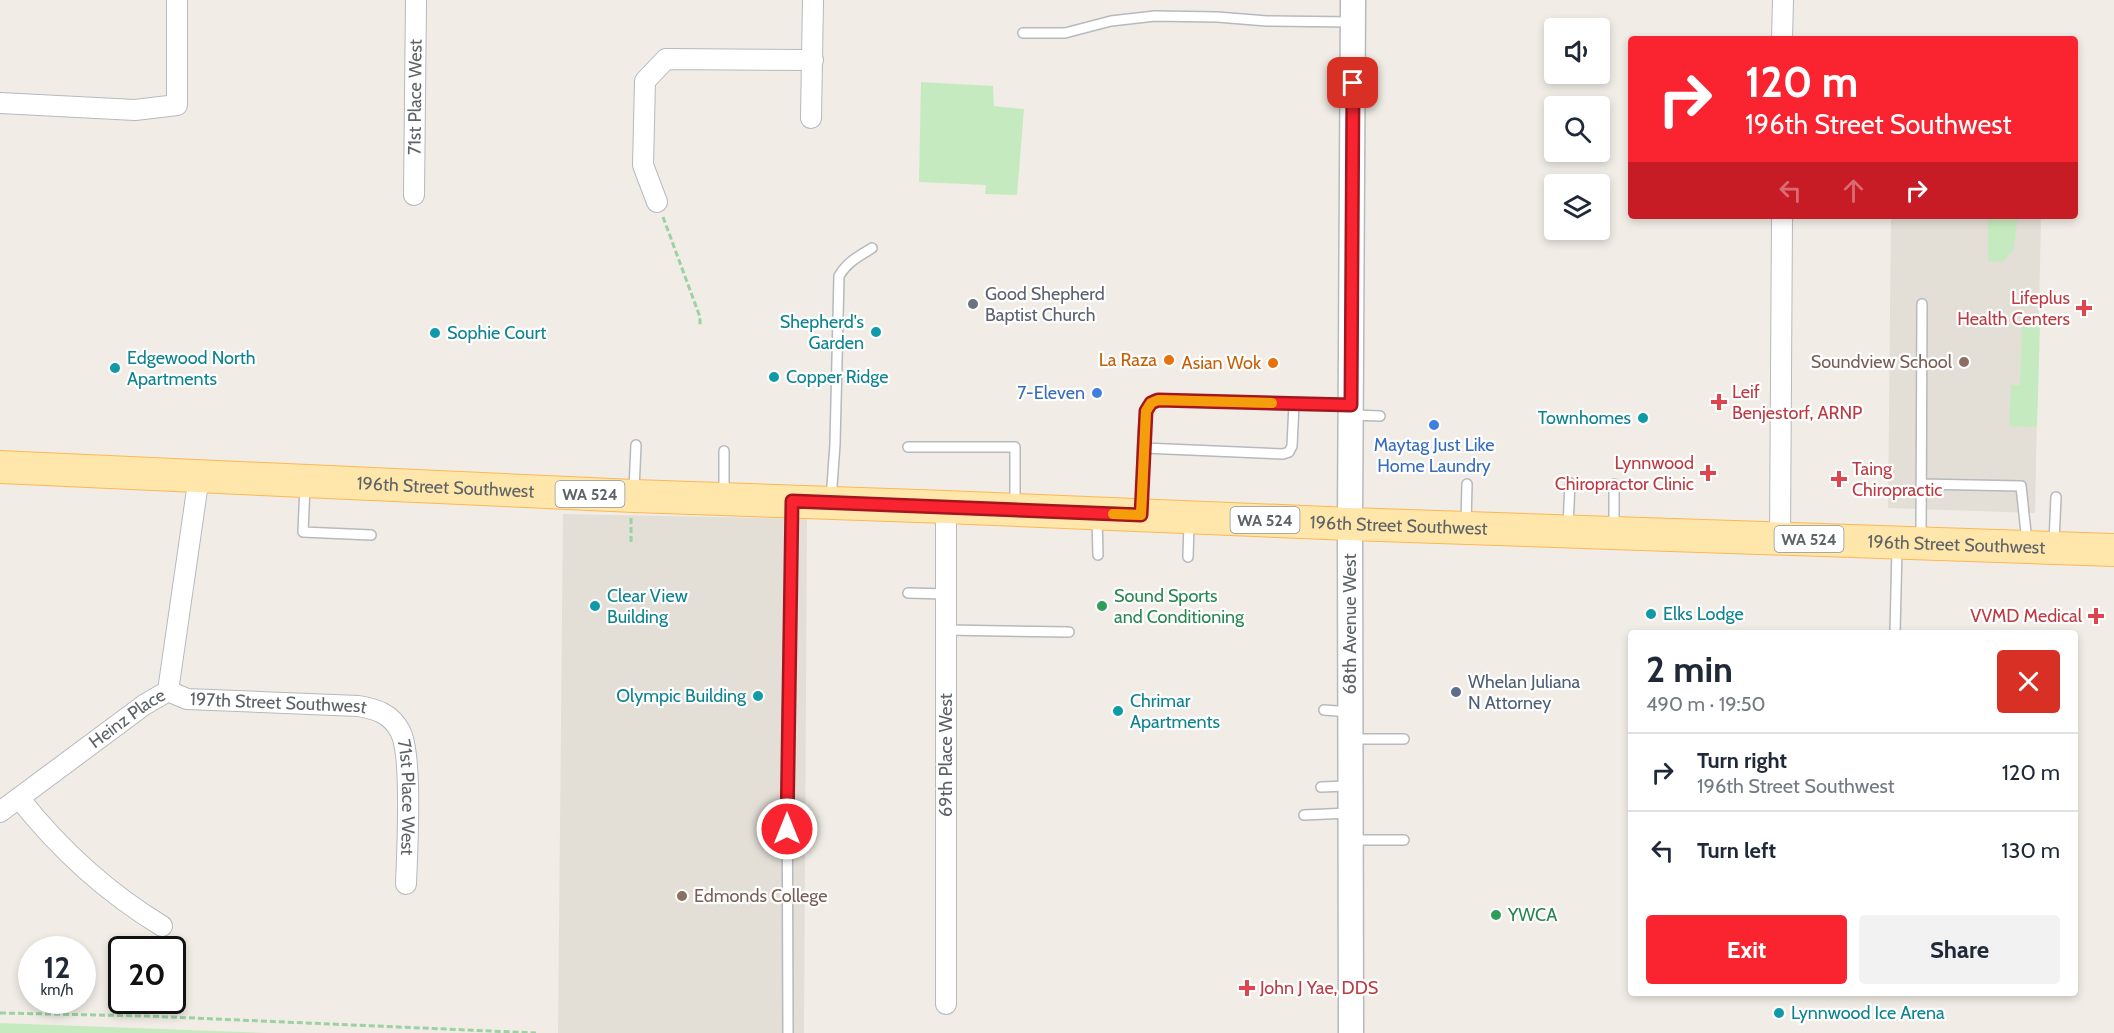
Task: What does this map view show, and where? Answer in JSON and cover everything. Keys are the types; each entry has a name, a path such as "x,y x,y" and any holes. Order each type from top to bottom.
{"main road":[{"name":"196th Street Southwest","path":"0,467 305,481 632,503 724,499 830,502 1350,524 2114,550"}],"street":[{"path":"0,103 135,110 177,105 177,0"},
{"name":"71st Place West","path":"414,195 416,0"},
{"path":"812,118 813,0"},
{"path":"1782,36 1783,0"},
{"name":"68th Avenue West","path":"1351,1033 1350,524 1353,11"},
{"path":"657,202 643,165 645,81 666,59 813,60"},
{"path":"1780,538 1782,219"},
{"name":"Heinz Place","path":"0,812 144,705 168,691 199,476"},
{"name":"69th Place West","path":"945,1004 946,507"},
{"name":"197th Street Southwest","path":"168,691 188,699 358,706 374,709 389,717"},
{"name":"71st Place West","path":"389,717 402,734 405,745 407,768 406,884"},
{"path":"19,798 40,825 84,870 116,896 162,926"}],"lane":[{"path":"1023,33 1065,33 1111,21 1155,16 1267,21 1353,11"},
{"path":"830,502 835,444 839,276 852,260 872,248"},
{"path":"1895,630 1921,484 1922,304"},
{"path":"1141,515 1146,411 1151,403 1158,400 1294,404 1351,410 1380,416"},
{"path":"1144,448 1283,454 1289,452 1292,446 1294,404"},
{"path":"632,503 636,445"},
{"path":"908,447 1015,447 1015,509"},
{"path":"724,451 724,499"},
{"path":"305,481 303,532 371,535"},
{"path":"1568,531 1570,483"},
{"path":"1465,528 1467,484"},
{"path":"1614,484 1614,533"},
{"path":"1921,484 2021,486 2040,547"},
{"path":"2040,547 2056,497"},
{"path":"788,1033 787,740 792,501"},
{"path":"1097,513 1098,555"},
{"path":"1188,557 1190,517"},
{"path":"908,592 946,594"},
{"path":"946,630 1069,632"},
{"path":"1324,710 1350,712"},
{"path":"1350,739 1404,739"},
{"path":"1321,786 1350,786"},
{"path":"1304,816 1351,813"},
{"path":"1351,840 1404,840"}],"path":[{"path":"657,202 700,317 700,327"},
{"path":"631,543 632,503"},
{"path":"0,1013 147,1016 536,1033"}],"shaded area":[{"name":"Soundview School","path":"1891,219 2041,219 2035,513 1888,508"},
{"name":"Edmonds College","path":"563,514 807,519 804,1033 558,1033"}],"green space":[{"path":"921,82 993,86 994,106 1024,109 1017,195 985,194 986,185 919,182"},
{"path":"1988,219 2019,219 2014,249 2003,262 1988,261"},
{"path":"2022,325 2040,326 2037,427 2009,426 2011,385 2020,385"},
{"path":"0,1023 267,1033 0,1033"}],"slow traffic":[{"path":"1113,514 1141,515 1146,411 1151,403 1158,400 1272,403"}],"place":[{"name":"Good Shepherd Baptist Church","path":"973,304"},
{"name":"Lifeplus Health Centers","path":"2084,308"},
{"name":"Shepherd's Garden","path":"876,332"},
{"name":"Sophie Court","path":"435,333"},
{"name":"La Raza","path":"1169,360"},
{"name":"Soundview School","path":"1964,362"},
{"name":"Asian Wok","path":"1273,363"},
{"name":"Edgewood North Apartments","path":"115,368"},
{"name":"Copper Ridge","path":"774,377"},
{"name":"7-Eleven","path":"1097,393"},
{"name":"Leif Benjestorf, ARNP","path":"1719,402"},
{"name":"Townhomes","path":"1643,418"},
{"name":"Maytag Just Like Home Laundry","path":"1434,425"},
{"name":"Lynnwood Chiropractor Clinic","path":"1708,473"},
{"name":"Taing Chiropractic","path":"1839,479"},
{"name":"Clear View Building","path":"595,606"},
{"name":"Sound Sports and Conditioning","path":"1102,606"},
{"name":"Elks Lodge","path":"1651,614"},
{"name":"VVMD Medical","path":"2096,616"},
{"name":"Whelan Juliana N Attorney","path":"1456,692"},
{"name":"Olympic Building","path":"758,696"},
{"name":"Chrimar Apartments","path":"1118,711"},
{"name":"Edmonds College","path":"682,896"},
{"name":"YWCA","path":"1496,915"},
{"name":"John J Yae, DDS","path":"1247,988"},
{"name":"Lynnwood Ice Arena","path":"1779,1013"}],"route":[{"path":"787,829 792,501 1141,515 1146,411 1151,403 1158,400 1351,405 1353,83"}]}
